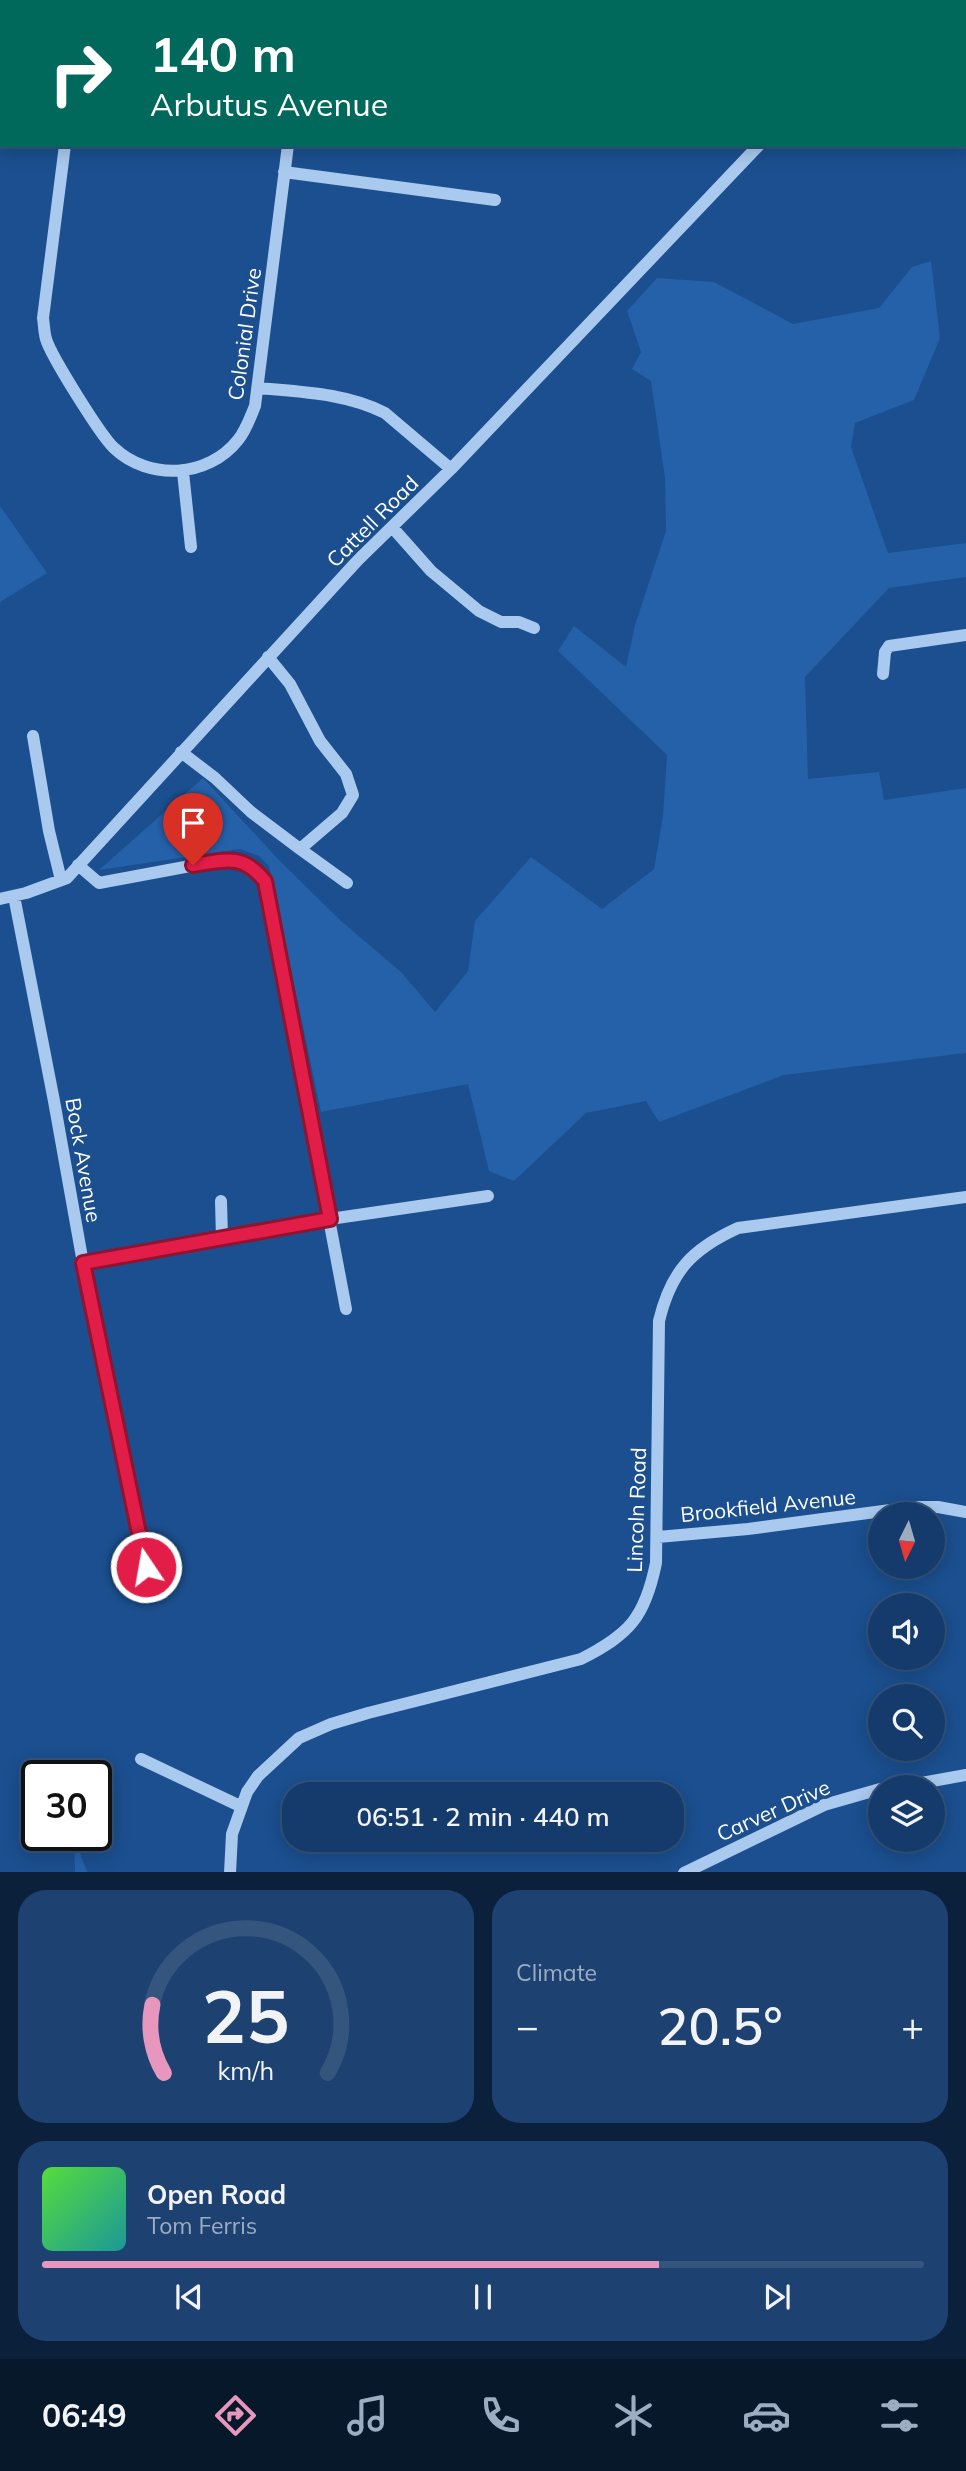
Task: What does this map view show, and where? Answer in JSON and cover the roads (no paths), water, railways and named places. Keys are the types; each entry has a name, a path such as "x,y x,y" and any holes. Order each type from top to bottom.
{"street":[{"name":"Colonial Drive","path":"65,147 43,317 45,338 72,386 113,448 136,463 155,469 183,472 211,462 228,451 247,425 258,388 288,147"},
{"name":"Cattell Road","path":"0,899 67,878 268,657 757,147"},
{"path":"284,172 495,200"},
{"path":"258,388 353,399 373,407 385,413 451,469"},
{"path":"183,472 191,547"},
{"path":"392,527 430,571 479,611 502,622 519,622 534,628"},
{"path":"883,674 885,652 889,646 966,635"},
{"path":"268,657 290,684 320,741 346,774 353,795 342,813 300,849"},
{"path":"33,736 49,831 61,880"},
{"path":"181,752 215,778 251,812 347,883"},
{"path":"78,865 99,883 217,861 237,860 254,868 265,881 346,1309"},
{"name":"Bock Avenue","path":"14,896 83,1263 151,1592"},
{"path":"83,1263 330,1219 488,1196"},
{"name":"Lincoln Road","path":"230,1872 232,1834 240,1806 258,1776 299,1738 331,1724 368,1713 581,1659 626,1632 651,1588 656,1563 659,1321 674,1279 692,1257 716,1238 738,1228 966,1197"},
{"path":"221,1201 222,1238"},
{"name":"Brookfield Avenue","path":"658,1537 748,1529 913,1507 938,1507 966,1512"},
{"path":"141,1759 240,1806"},
{"path":"945,1779 966,1775"},
{"name":"Carver Drive","path":"684,1872 824,1805 868,1793"}]}
